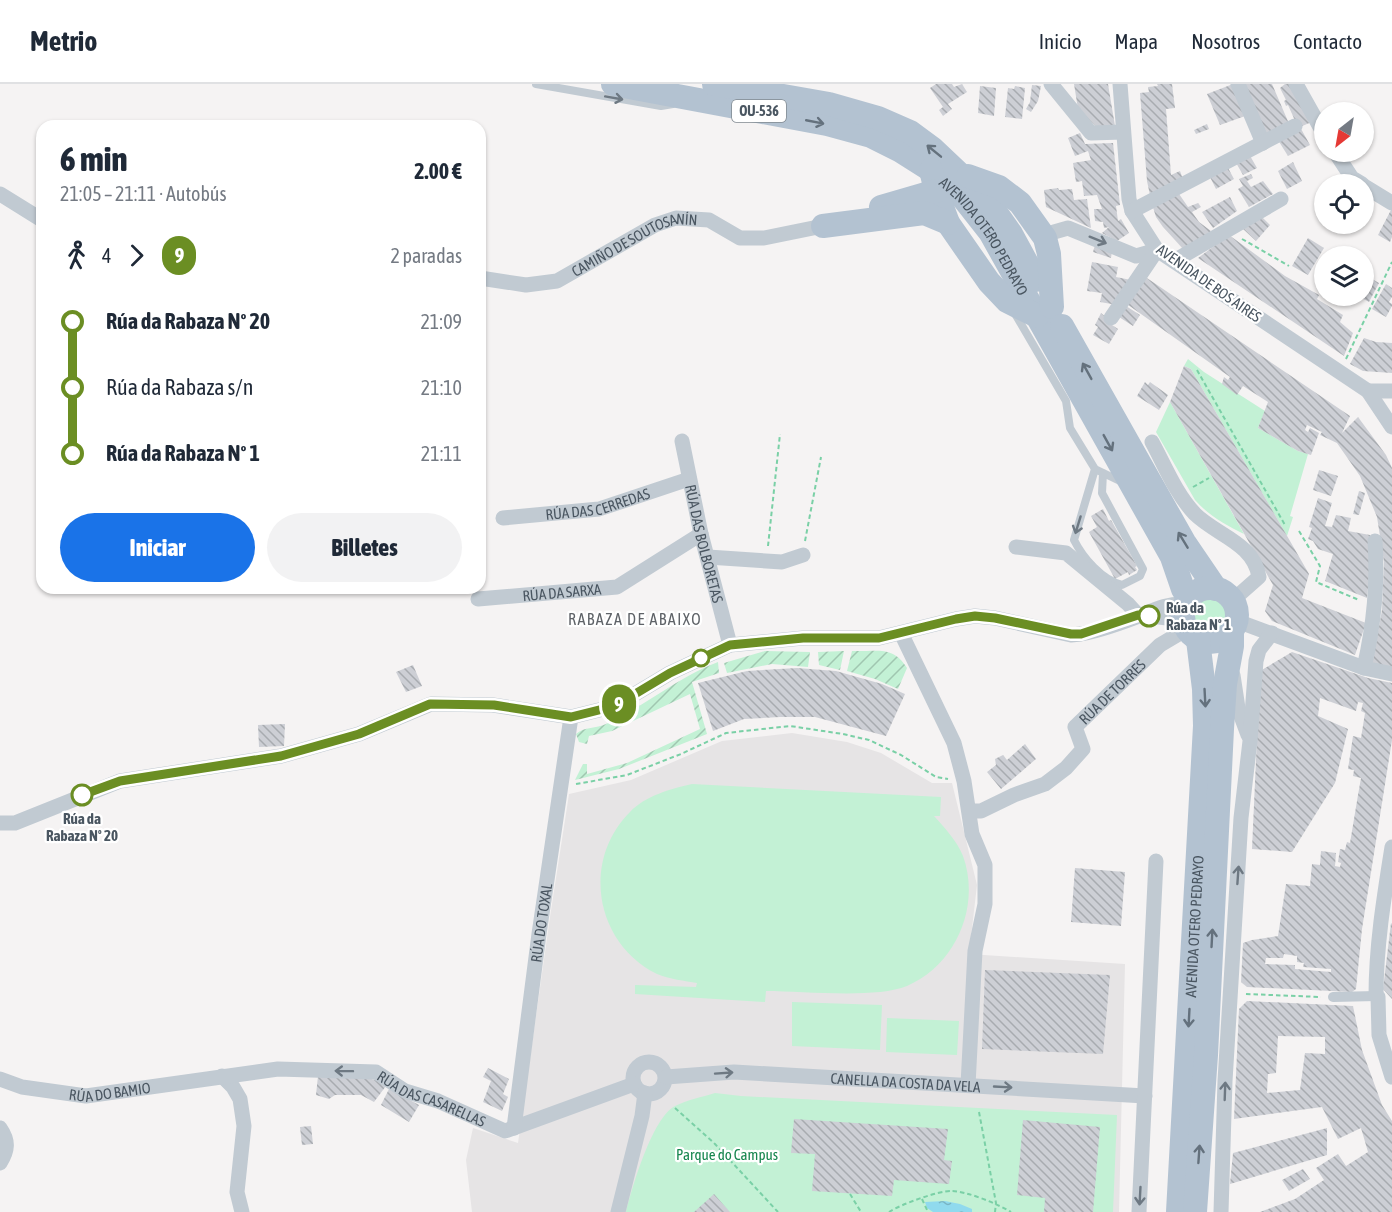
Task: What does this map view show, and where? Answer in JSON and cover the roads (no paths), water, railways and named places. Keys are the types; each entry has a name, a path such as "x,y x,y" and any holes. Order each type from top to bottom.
{"main road":[{"name":"AVENIDA OTERO PEDRAYO","path":"613,84 827,124 933,149 961,174 980,206 1011,234 1019,285 1044,312 1184,542 1230,610 1232,646 1222,729 1206,1054 1195,1212"},
{"name":"AVENIDA OTERO PEDRAYO","path":"714,84 829,104 878,117 905,142 934,180 980,206"},
{"path":"961,174 999,187 1020,203 1047,246 1044,312"},
{"path":"824,226 934,180 948,223 989,282 1019,285 1044,312"},
{"path":"965,246 964,218 980,206 1020,203"},
{"path":"824,226 924,213 948,223"},
{"path":"1019,285 1047,246"},
{"name":"AVENIDA OTERO PEDRAYO","path":"1044,312 1133,488 1172,557 1183,589 1205,705 1178,1212"},
{"path":"1201,589 1230,610 1217,642 1210,643 1188,618 1201,589"}],"street":[{"path":"1052,84 1091,133 1123,132"},
{"name":"AVENIDA DE BOS AIRES","path":"1120,84 1129,199 1132,211 1158,250 1368,391 1392,427"},
{"path":"1238,84 1263,143"},
{"path":"1296,84 1314,116"},
{"path":"1132,211 1295,126"},
{"path":"1374,192 1392,203"},
{"path":"0,194 36,216"},
{"path":"1174,261 1281,199"},
{"name":"CAMIÑO DE SOUTOSANÍN","path":"486,279 526,285 557,281 655,225 676,218 709,220 740,238 764,238 824,226"},
{"path":"1047,246 1054,232 1068,228 1136,256 1158,250"},
{"path":"1112,318 1158,250"},
{"path":"1368,391 1392,391"},
{"name":"RÚA DAS BOLBORETAS","path":"681,441 701,534 730,645"},
{"path":"1152,442 1180,495 1196,514 1245,549 1257,566 1259,577 1230,610 1272,633 1364,668 1392,674"},
{"name":"RÚA DAS CERREDAS","path":"503,518 599,509 689,479"},
{"name":"RÚA DA SARXA","path":"478,599 617,587 701,534"},
{"path":"1364,668 1376,607 1375,541"},
{"path":"1016,547 1066,553 1141,615"},
{"path":"708,557 782,562 803,555"},
{"path":"0,823 15,823 120,781 281,756 359,734 430,704 494,705 571,717 615,706 670,673 730,645 803,638 879,638 975,616 1071,634 1081,634 1141,615 1188,618"},
{"name":"RÚA DE TORRES","path":"970,811 981,811 1045,784 1066,768 1083,749 1075,727 1188,618"},
{"path":"901,633 954,744 964,781 972,834 985,865 985,904 975,951 968,1086"},
{"name":"AVENIDA OTERO PEDRAYO","path":"1221,1212 1225,1081 1241,818 1256,661 1259,650 1272,633"},
{"name":"AVENIDA OTERO PEDRAYO","path":"1229,665 1235,679 1238,708 1250,741"},
{"name":"RÚA DO TOXAL","path":"514,1128 539,934 571,717"},
{"path":"1392,847 1376,962 1382,998 1379,1035 1392,1077"},
{"path":"1139,1212 1156,861"},
{"path":"1333,997 1382,998"},
{"path":"514,1128 639,1089 652,1094 659,1091 666,1077 658,1064 643,1062 633,1074 639,1089 642,1116 618,1212"},
{"name":"RÚA DAS CASARELLAS","path":"222,1076 278,1069 376,1072 405,1091 438,1101 505,1131 514,1128"},
{"name":"CANELLA DA COSTA DA VELA","path":"666,1077 734,1072 1144,1096"},
{"path":"222,1076 240,1099 244,1126 237,1192 242,1212"},
{"name":"RÚA DO BAMIO","path":"0,1079 22,1087 86,1096 222,1076"},
{"path":"0,1128 7,1139 6,1154 0,1163"}],"lane":[{"path":"536,84 661,106 694,99"},
{"path":"1019,285 1066,401 1070,428 1099,471 1102,493 1143,569 1140,576 1122,585 1114,583 1083,557 1074,540 1099,471"},
{"path":"1099,471 1133,488"}],"water":[{"path":"945,1201 960,1204 972,1209 972,1212 933,1212 927,1208 925,1202"}],"place":[{"name":"Rúa da Rabaza Nº 1","path":"1149,616"},
{"name":"Rúa da Rabaza Nº 20","path":"82,795"}],"district":[{"name":"RABAZA DE ABAIXO","path":"635,619"}],"park label":[{"name":"Parque do Campus","path":"727,1154"}]}
